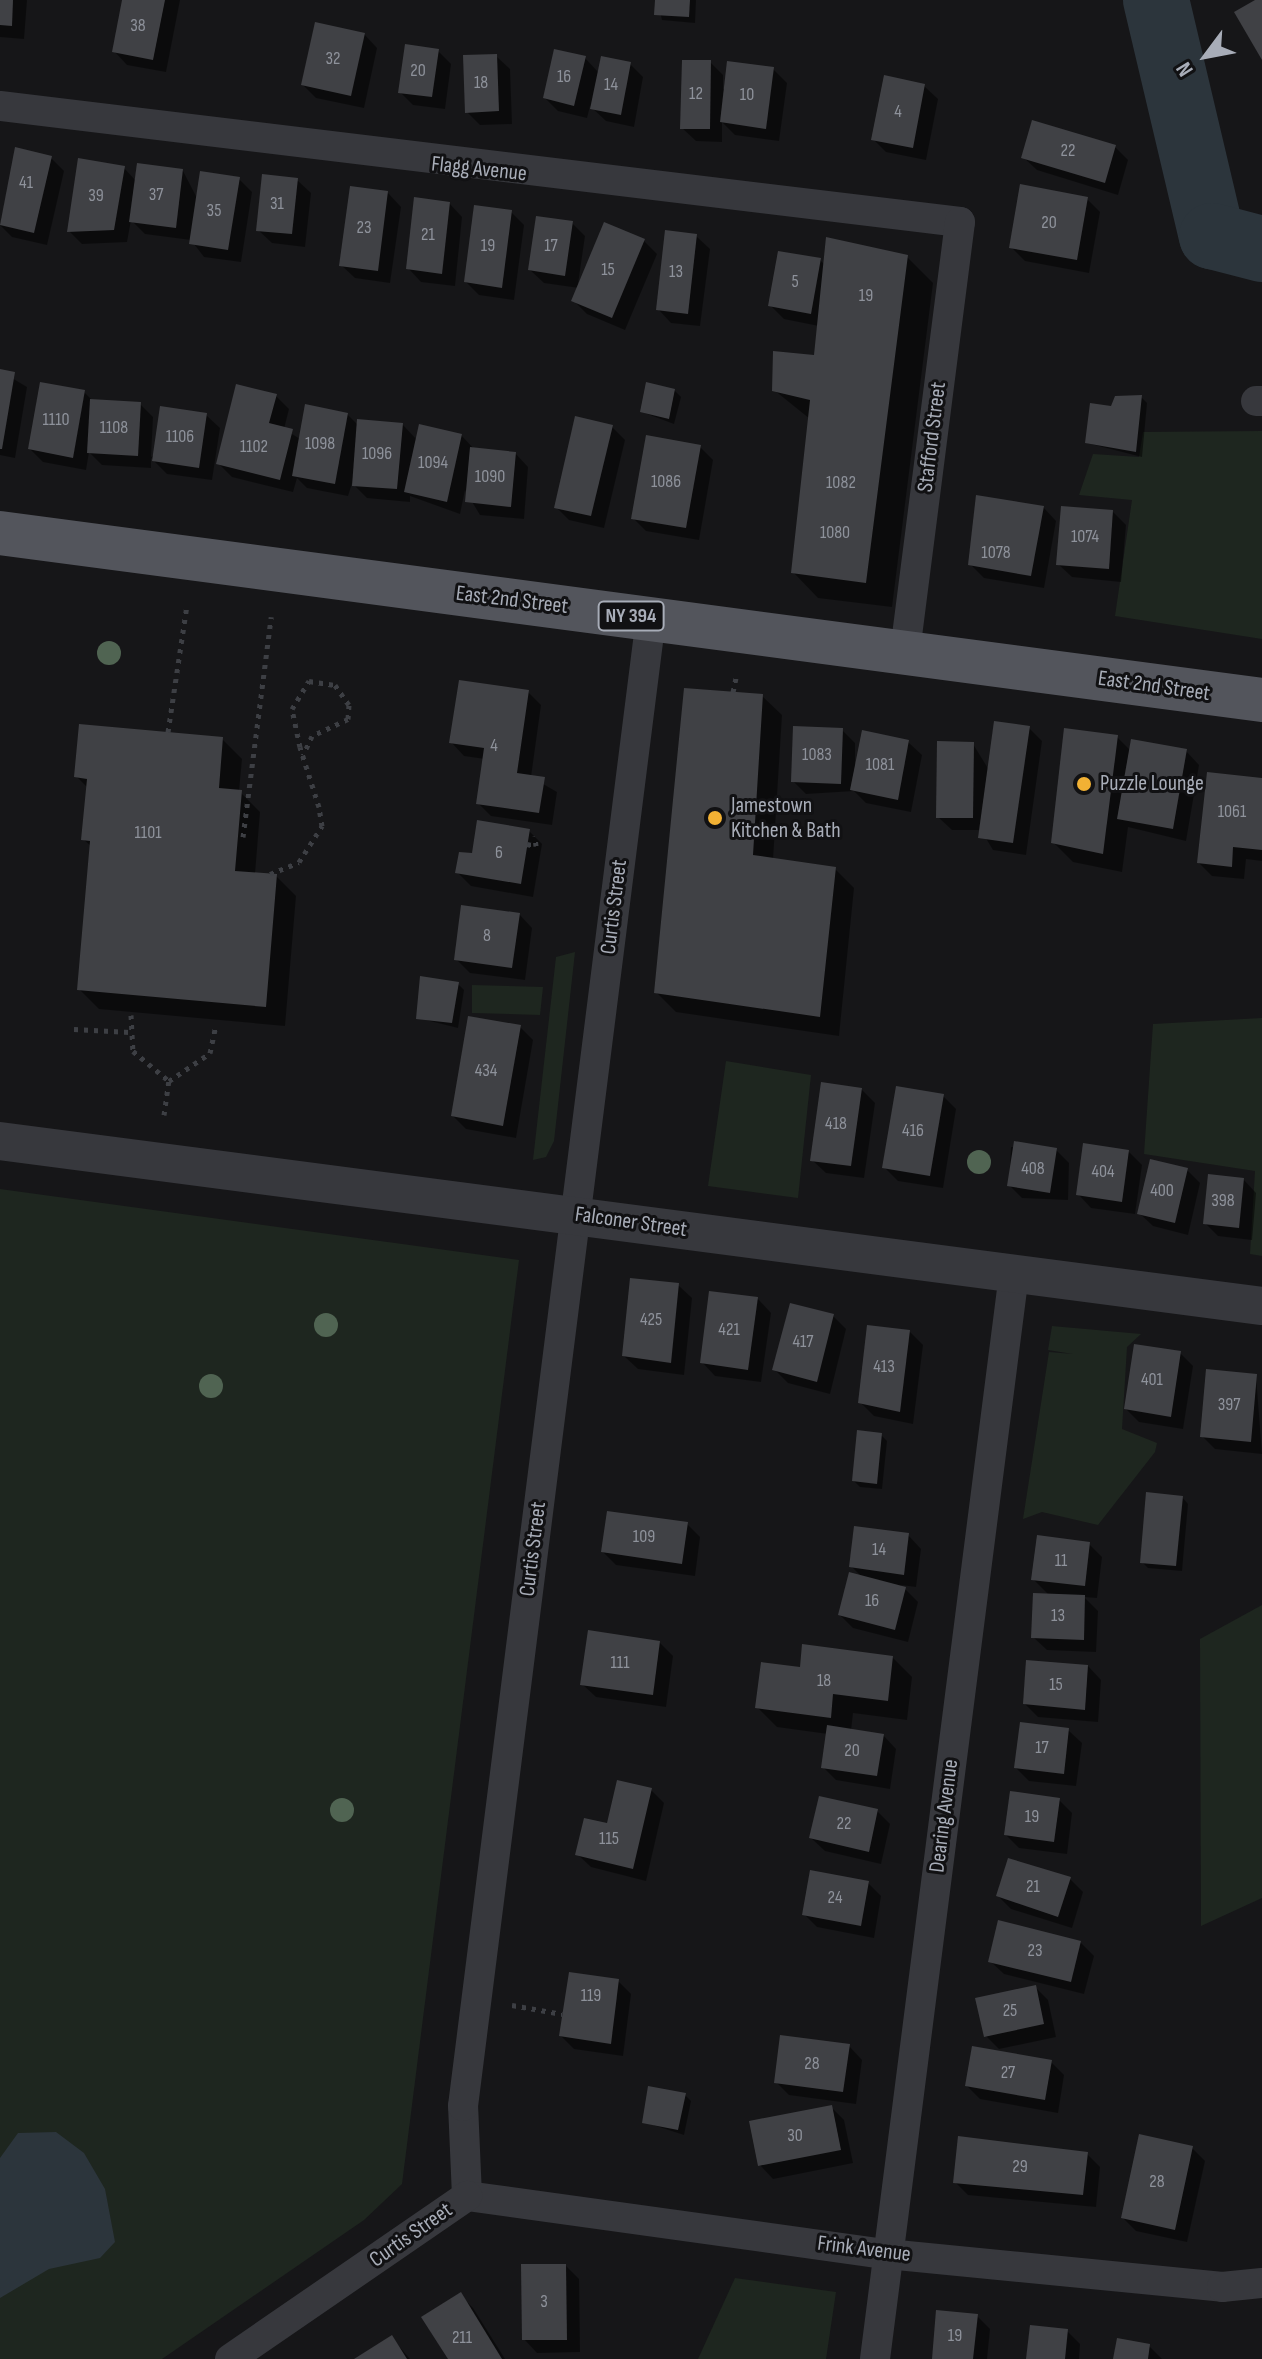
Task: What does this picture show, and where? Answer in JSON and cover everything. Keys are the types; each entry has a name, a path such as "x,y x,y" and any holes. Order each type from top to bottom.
{"main road":[{"name":"East 2nd Street","path":"0,533 1262,700"}],"street":[{"name":"Flagg Avenue","path":"0,106 960,222"},
{"name":"Stafford Street","path":"905,652 960,222"},
{"name":"Curtis Street","path":"230,2359 262,2350 467,2196 463,2106 651,618"},
{"name":"Falconer Street","path":"0,1141 1262,1306"},
{"name":"Dearing Avenue","path":"875,2359 1014,1274"},
{"name":"Frink Avenue","path":"467,2196 887,2254 1222,2287 1262,2283"}],"path":[{"path":"168,732 187,605"},
{"path":"243,837 271,617"},
{"path":"733,692 736,678"},
{"path":"270,874 299,862 322,826 303,755 292,709 299,691 309,681 335,685 349,705 348,719 312,736 303,755"},
{"path":"527,844 536,846 535,836"},
{"path":"131,1015 130,1032 146,1068 169,1081"},
{"path":"164,1115 169,1081 210,1053 216,1025"},
{"path":"74,1029 130,1032"},
{"path":"512,2005 562,2014"}],"shaded area":[{"path":"1262,431 1262,639 1115,616 1132,500 1079,495 1093,454 1139,457 1143,432"},
{"path":"575,952 554,1141 546,1157 533,1160 556,957"},
{"path":"472,985 543,987 540,1015 472,1013"},
{"path":"1262,1018 1262,1256 1250,1254 1255,1171 1144,1154 1153,1024"},
{"path":"726,1061 811,1075 798,1198 708,1186"},
{"path":"0,1189 519,1260 402,2184 364,2220 162,2359 0,2359"},
{"path":"1052,1326 1141,1334 1127,1347 1122,1429 1157,1443 1155,1452 1098,1525 1042,1512 1023,1519 1049,1352 1073,1354 1048,1350"},
{"path":"1262,1605 1262,1898 1201,1926 1200,1639"},
{"path":"56,2132 84,2153 105,2189 115,2242 100,2258 49,2269 0,2298 0,2158 18,2133"},
{"path":"735,2278 836,2292 826,2359 698,2359"}],"building":[{"path":"0,0 13,0 12,26 0,25"},
{"path":"122,0 165,0 153,60 112,52"},
{"path":"655,0 690,0 689,17 654,15"},
{"path":"1255,0 1262,0 1262,60 1234,12"},
{"path":"315,22 365,33 351,96 301,85"},
{"path":"405,44 439,49 432,97 398,93"},
{"path":"554,49 586,56 574,106 543,98"},
{"path":"497,54 499,111 465,113 463,55"},
{"path":"601,56 631,62 621,115 590,109"},
{"path":"682,60 711,60 710,129 680,129"},
{"path":"727,61 774,67 766,129 720,122"},
{"path":"884,75 925,84 913,148 871,140"},
{"path":"1032,120 1116,145 1105,183 1021,158"},
{"path":"15,147 52,156 34,233 0,225"},
{"path":"78,158 125,166 114,230 67,232"},
{"path":"137,163 183,169 176,228 129,222"},
{"path":"200,171 240,177 228,250 189,244"},
{"path":"262,174 298,178 292,234 256,231"},
{"path":"1020,184 1088,197 1077,260 1009,248"},
{"path":"350,186 388,191 378,271 339,266"},
{"path":"414,197 450,202 442,274 406,269"},
{"path":"474,205 512,210 502,288 464,282"},
{"path":"536,216 573,221 565,276 528,270"},
{"path":"604,222 645,239 612,318 571,301"},
{"path":"665,230 697,234 688,314 656,310"},
{"path":"826,237 908,255 866,583 791,573 810,400 772,391 773,351 814,355"},
{"path":"778,251 821,258 811,314 768,306"},
{"path":"0,369 15,372 2,449 0,449"},
{"path":"40,382 85,390 73,458 28,449"},
{"path":"646,382 675,389 669,419 640,412"},
{"path":"236,384 277,394 269,423 293,429 280,480 216,464"},
{"path":"1142,395 1136,452 1085,443 1090,403 1111,406 1115,396"},
{"path":"90,399 141,402 138,456 87,453"},
{"path":"305,404 348,413 335,484 292,476"},
{"path":"160,406 207,413 199,468 152,461"},
{"path":"575,416 613,425 591,516 554,508"},
{"path":"357,419 403,423 397,489 352,486"},
{"path":"419,424 462,434 447,502 404,492"},
{"path":"646,435 701,445 686,528 631,519"},
{"path":"470,447 516,452 511,507 465,502"},
{"path":"976,495 1044,506 1031,576 968,565"},
{"path":"1061,506 1113,510 1109,569 1056,565"},
{"path":"459,680 529,690 517,773 545,777 539,813 476,804 484,748 449,743"},
{"name":"Jamestown Kitchen & Bath","path":"684,688 763,694 753,855 836,867 820,1017 654,993"},
{"path":"994,721 1030,726 1013,843 978,838"},
{"path":"79,724 223,737 219,788 242,790 235,871 277,874 266,1007 77,990 90,841 81,840 87,779 74,777"},
{"path":"793,726 843,728 841,784 791,782"},
{"name":"Puzzle Lounge","path":"1064,728 1118,735 1103,854 1051,843"},
{"path":"862,730 909,740 898,800 850,790"},
{"path":"1131,739 1187,749 1173,829 1117,819"},
{"path":"937,741 974,742 973,818 936,818"},
{"path":"1207,772 1262,778 1262,850 1233,847 1232,867 1197,863"},
{"path":"477,820 530,829 521,884 455,873 459,852 472,853"},
{"path":"461,905 520,913 512,968 454,960"},
{"path":"420,976 459,982 452,1023 416,1019"},
{"path":"468,1016 521,1025 503,1126 451,1116"},
{"path":"821,1082 862,1088 851,1166 810,1161"},
{"path":"896,1086 944,1094 930,1176 882,1168"},
{"path":"1014,1141 1057,1148 1050,1193 1007,1186"},
{"path":"1083,1143 1129,1150 1122,1202 1076,1195"},
{"path":"1150,1159 1188,1168 1175,1223 1137,1214"},
{"path":"1208,1174 1244,1178 1239,1228 1203,1224"},
{"path":"630,1278 679,1283 671,1363 622,1356"},
{"path":"709,1291 758,1297 748,1370 700,1363"},
{"path":"790,1303 834,1314 817,1382 772,1370"},
{"path":"867,1325 910,1330 900,1412 858,1403"},
{"path":"1134,1344 1181,1351 1171,1417 1124,1409"},
{"path":"1206,1369 1257,1374 1251,1442 1200,1437"},
{"path":"857,1430 882,1433 877,1484 852,1481"},
{"path":"1146,1492 1183,1496 1176,1566 1140,1563"},
{"path":"607,1511 688,1522 682,1564 601,1552"},
{"path":"854,1526 909,1533 904,1575 849,1567"},
{"path":"1037,1535 1090,1542 1085,1586 1031,1580"},
{"path":"849,1572 906,1587 895,1630 838,1615"},
{"path":"1033,1593 1085,1595 1084,1640 1031,1638"},
{"path":"588,1630 660,1641 653,1695 580,1685"},
{"path":"802,1644 893,1656 888,1701 833,1694 831,1718 755,1708 761,1662 800,1667"},
{"path":"1026,1660 1088,1665 1085,1710 1023,1704"},
{"path":"1020,1722 1069,1728 1064,1774 1014,1768"},
{"path":"827,1725 884,1734 877,1776 821,1768"},
{"path":"617,1780 652,1788 633,1869 575,1855 584,1818 607,1823"},
{"path":"1010,1791 1060,1798 1054,1842 1004,1835"},
{"path":"819,1796 878,1809 869,1852 809,1838"},
{"path":"1008,1858 1071,1877 1058,1917 996,1896"},
{"path":"810,1870 869,1881 861,1926 802,1915"},
{"path":"998,1920 1081,1941 1071,1982 988,1962"},
{"path":"569,1972 619,1979 611,2044 559,2036"},
{"path":"1036,1985 1044,2024 984,2037 975,1998"},
{"path":"780,2035 850,2044 843,2092 774,2083"},
{"path":"972,2046 1052,2060 1045,2100 965,2086"},
{"path":"648,2086 686,2093 678,2130 642,2123"},
{"path":"832,2105 841,2150 758,2166 749,2121"},
{"path":"1139,2134 1193,2146 1175,2230 1121,2218"},
{"path":"958,2136 1088,2152 1083,2195 953,2183"},
{"path":"521,2264 566,2264 567,2340 522,2340"},
{"path":"461,2292 502,2359 448,2359 421,2317"},
{"path":"936,2310 978,2314 973,2359 932,2359"},
{"path":"1030,2325 1068,2329 1065,2359 1026,2359"},
{"path":"392,2335 407,2359 354,2359"},
{"path":"1117,2338 1150,2344 1148,2359 1113,2359"}],"waterway":[{"path":"1156,0 1212,236 1262,249"}],"place":[{"name":"Puzzle Lounge","path":"1084,784"},
{"name":"Jamestown Kitchen & Bath","path":"715,818"}]}
